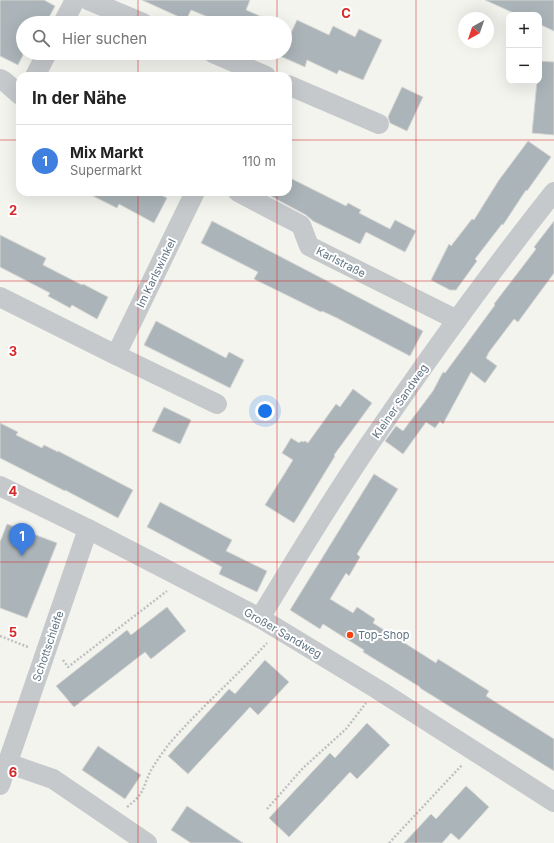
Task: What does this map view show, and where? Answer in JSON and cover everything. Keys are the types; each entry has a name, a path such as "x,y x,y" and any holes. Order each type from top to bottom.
{"street":[{"path":"67,16 75,0"},
{"path":"88,0 126,16"},
{"path":"37,72 43,60"},
{"path":"229,60 257,72"},
{"path":"0,79 16,92"},
{"path":"292,87 379,124"},
{"name":"Kleiner Sandweg","path":"260,618 374,437 457,320 554,192"},
{"name":"Im Karlswinkel","path":"116,355 193,196"},
{"name":"Karlstraße","path":"246,196 301,225 309,246 457,320"},
{"path":"0,297 217,404"},
{"name":"Großer Sandweg","path":"0,486 177,574 260,618 377,689 554,802"},
{"name":"Schottschleife","path":"0,785 88,529"},
{"path":"7,763 53,779 111,820 147,843"}],"path":[{"path":"0,636 48,648 68,667 168,590 177,574"},
{"path":"111,820 139,797 151,771 168,746 182,730 223,687 244,668 279,629"},
{"path":"267,809 303,768 346,728 377,689"},
{"path":"389,843 474,751"}],"building":[{"path":"0,0 44,0 55,6 50,16 16,16 16,60 20,60 18,65 0,56"},
{"path":"142,0 250,0 246,10 260,16 206,16 191,10 188,16 177,16"},
{"path":"485,0 554,0 554,31 542,25 542,12 511,12"},
{"path":"297,20 329,35 333,26 355,37 359,29 382,40 363,80 339,70 337,74 307,60 305,67 289,60 292,60 292,31"},
{"path":"542,61 554,62 554,135 532,133 537,84 542,84"},
{"path":"402,87 423,97 407,131 390,123 388,117"},
{"path":"528,141 551,157 527,191 526,190 503,225 502,224 475,259 477,261 456,290 450,290 431,280 449,244 451,246 472,219 474,220 499,180"},
{"path":"292,179 346,206 348,203 361,210 359,213 390,229 395,220 416,231 405,252 366,232 360,244 313,221 306,215 270,196 292,196"},
{"path":"93,196 163,196 167,198 154,223 119,204 117,208"},
{"path":"212,221 423,331 410,356 337,318 322,311 321,312 254,279 258,272 201,243"},
{"path":"554,221 554,273 518,322 514,319 489,352 486,358 497,366 485,383 471,372 443,424 440,421 435,428 426,422 403,454 385,441 396,426 403,431 433,391 443,372 445,373 495,305 494,304 536,249 534,247"},
{"path":"0,235 46,258 43,265 108,297 97,319 72,305 70,308 48,296 50,293 0,267"},
{"path":"156,321 226,358 229,352 244,360 230,388 144,345"},
{"path":"353,389 372,403 334,455 335,456 294,523 265,505 293,460 282,453 291,438 299,443 301,441 305,441 308,443 336,404 340,407"},
{"path":"164,407 191,420 180,444 152,431"},
{"path":"0,423 18,432 16,435 42,448 44,445 58,451 133,490 118,518 0,458"},
{"path":"374,474 398,489 357,554 360,557 349,576 346,573 330,599 353,613 357,607 375,619 373,623 436,663 438,659 489,691 486,696 554,739 554,771 363,652 364,650 323,624 320,629 290,610"},
{"path":"160,502 232,540 226,551 267,571 257,592 219,574 222,567 147,527"},
{"path":"7,524 57,543 27,618 0,608 0,542"},
{"path":"167,607 186,631 151,659 145,652 74,707 56,686 127,630 131,635"},
{"path":"265,660 289,682 258,715 250,707 188,774 168,756 229,689 235,694"},
{"path":"367,723 390,745 357,779 350,772 289,837 269,818 330,753 335,758"},
{"path":"98,746 141,775 125,799 82,770"},
{"path":"466,786 489,807 459,840 451,833 442,843 404,843 431,814 436,819"},
{"path":"187,806 243,843 191,843 171,830"}],"place":[{"name":"Mix Markt","path":"22,556"},
{"name":"Top-Shop","path":"350,635"}]}
